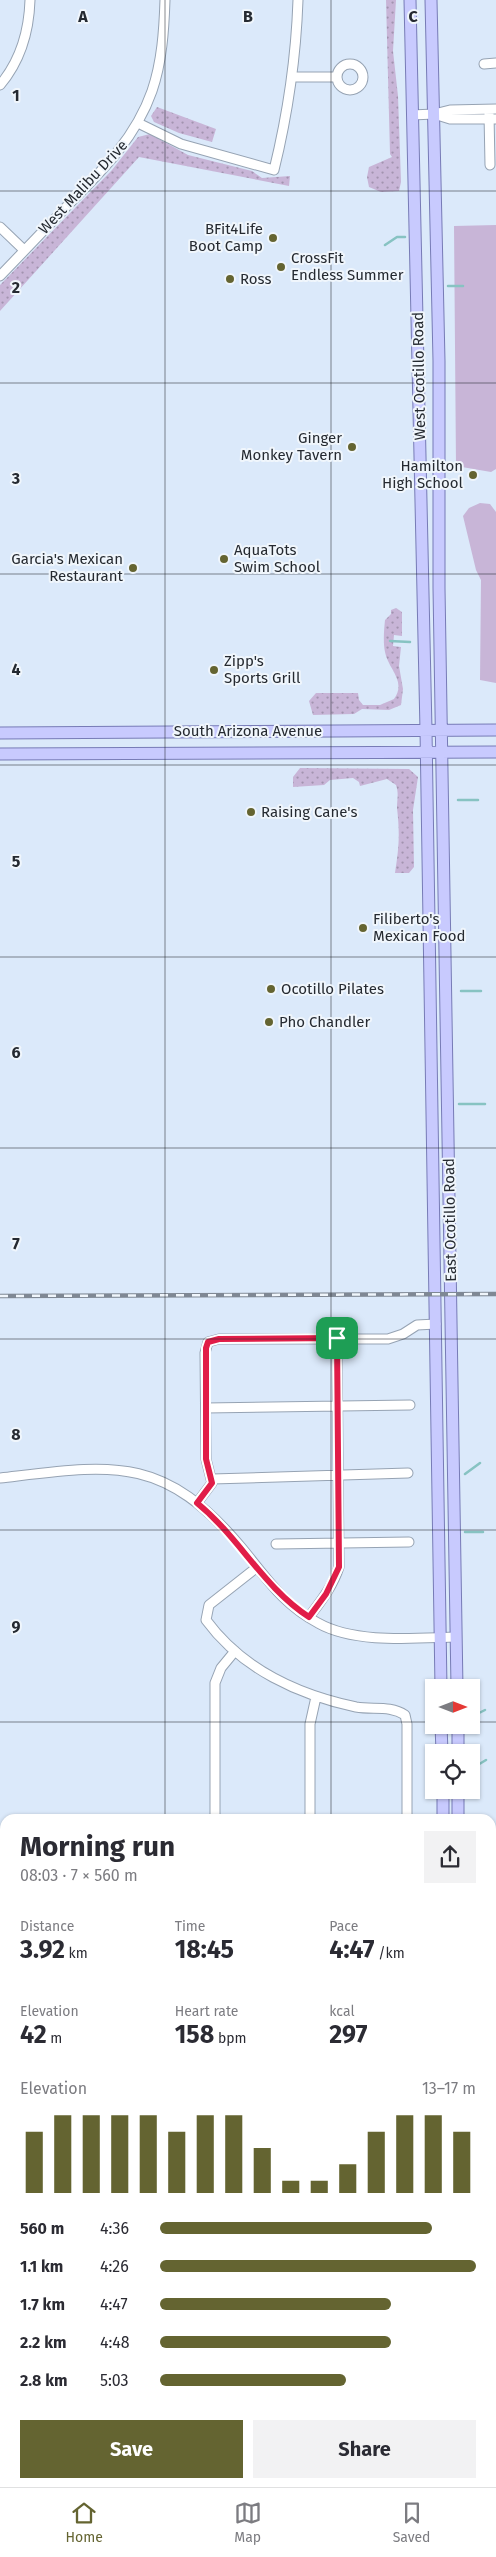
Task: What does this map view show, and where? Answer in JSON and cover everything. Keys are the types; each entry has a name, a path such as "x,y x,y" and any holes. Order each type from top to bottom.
{"main road":[{"name":"West Ocotillo Road","path":"410,0 426,752"},
{"name":"West Ocotillo Road","path":"431,0 439,361 442,752"},
{"name":"South Arizona Avenue","path":"0,733 496,730"},
{"name":"East Ocotillo Road","path":"426,752 440,1679"},
{"name":"East Ocotillo Road","path":"442,752 447,970 457,1679"},
{"name":"South Arizona Avenue","path":"0,754 496,752"},
{"path":"430,970 447,970"},
{"path":"443,1799 443,1814"},
{"path":"458,1799 458,1814"}],"street":[{"path":"0,85 16,63 22,47 30,0"},
{"name":"West Malibu Drive","path":"0,276 110,162 138,123 157,74 164,25 164,0"},
{"path":"138,123 181,144 274,170 285,124 293,77 298,0"},
{"path":"484,64 496,64"},
{"path":"293,77 337,77"},
{"path":"412,115 434,114 450,110 492,114 490,165"},
{"path":"0,227 24,250"},
{"path":"197,1503 211,1486 212,1479 207,1464 206,1348 212,1341 394,1338 417,1325 436,1324"},
{"path":"309,1617 335,1579 339,1567 337,1338"},
{"path":"206,1408 410,1405"},
{"path":"0,1478 75,1469 101,1468 132,1472 157,1479 186,1493 211,1514 284,1599 320,1624 368,1637 456,1637"},
{"path":"212,1479 408,1473"},
{"path":"276,1544 409,1542"},
{"path":"256,1568 209,1605 206,1620 236,1651 266,1673 289,1686 316,1697 362,1708 398,1710 405,1715 407,1724 407,1814"},
{"path":"215,1814 215,1683 221,1668 236,1651"},
{"path":"310,1814 310,1724 316,1697"}],"shaded area":[{"path":"386,0 396,0 393,51 398,96 401,182 399,191 381,192 369,187 367,177 369,167 392,157 390,154"},
{"path":"157,107 216,129 212,142 179,133 154,122 151,116"},
{"path":"150,134 188,155 252,171 262,178 290,176 289,186 139,157 0,311 0,285 112,170 138,137"},
{"path":"496,225 496,469 491,472 456,466 454,226"},
{"path":"480,503 490,504 496,512 496,683 480,680 481,580 476,570 463,516 469,508"},
{"path":"396,608 402,612 402,636 394,635 393,646 401,647 399,666 403,689 401,705 389,710 362,709 354,714 313,715 309,701 316,693 358,693 359,700 363,705 380,705 394,699 397,693 398,681 387,658 384,648 384,636 385,620 391,614 391,610"},
{"path":"300,768 409,769 418,777 413,810 414,867 409,873 395,873 399,833 396,785 387,779 360,786 359,782 353,778 330,780 324,785 293,787 293,777"}],"waterway":[{"path":"385,245 397,237 405,237"},
{"path":"448,286 463,286"},
{"path":"390,641 410,642"},
{"path":"458,800 478,800"},
{"path":"461,991 481,991"},
{"path":"459,1104 485,1104"},
{"path":"465,1474 480,1463"},
{"path":"465,1532 483,1532"},
{"path":"480,1712 485,1710"},
{"path":"480,1764 486,1760"}],"railway":[{"path":"0,1296 496,1294"}],"place":[{"name":"BFit4Life Boot Camp","path":"273,238"},
{"name":"CrossFit Endless Summer","path":"281,267"},
{"name":"Ross","path":"230,279"},
{"name":"Ginger Monkey Tavern","path":"352,447"},
{"name":"Hamilton High School","path":"473,475"},
{"name":"AquaTots Swim School","path":"224,559"},
{"name":"Garcia's Mexican Restaurant","path":"133,568"},
{"name":"Zipp's Sports Grill","path":"214,670"},
{"name":"Raising Cane's","path":"251,812"},
{"name":"Filiberto's Mexican Food","path":"363,928"},
{"name":"Ocotillo Pilates","path":"271,989"},
{"name":"Pho Chandler","path":"269,1022"}],"route":[{"path":"337,1338 339,1567 335,1579 309,1617 284,1599 263,1577 242,1548 211,1514 197,1503 212,1483 206,1459 206,1345 208,1342 219,1339 337,1338"}]}
